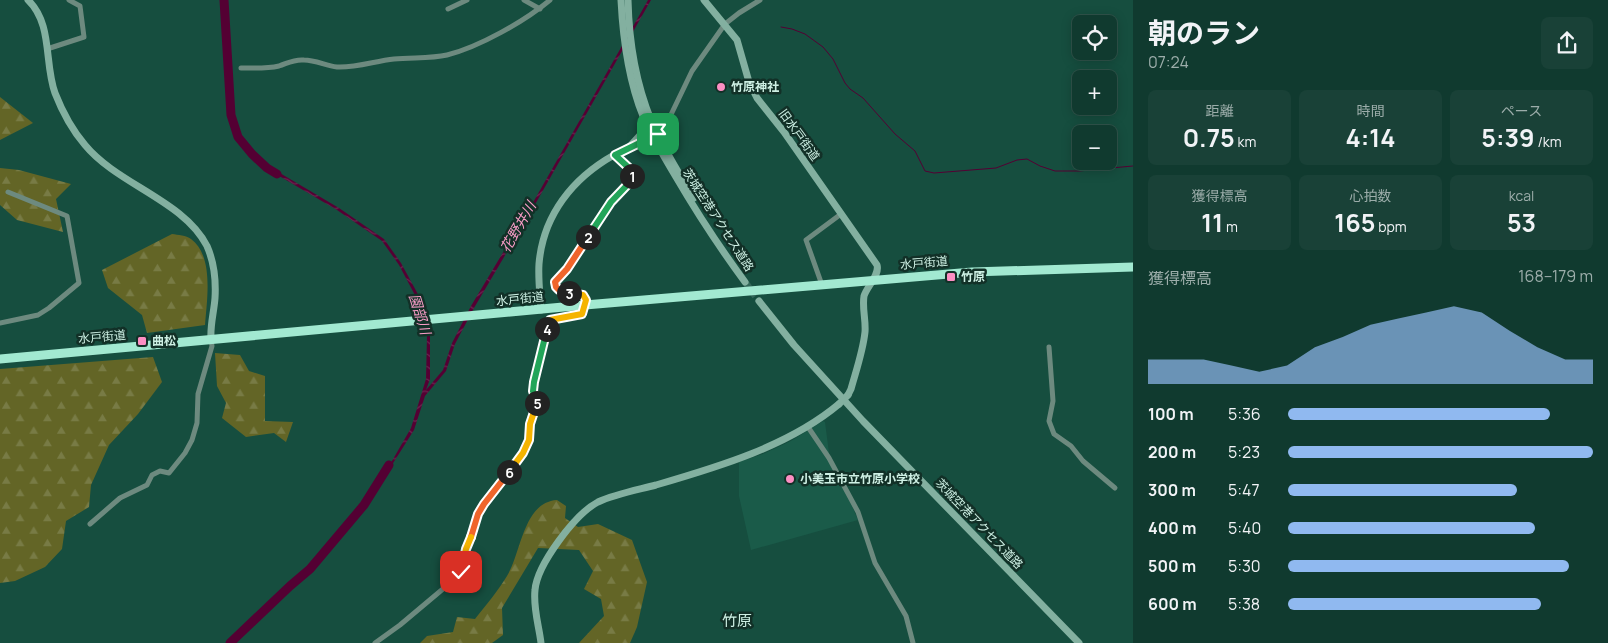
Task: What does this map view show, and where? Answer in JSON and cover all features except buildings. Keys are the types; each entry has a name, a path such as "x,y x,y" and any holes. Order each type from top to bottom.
{"highway":[{"name":"水戸街道","path":"0,359 872,280 1002,270 1133,267"}],"street":[{"path":"28,0 40,16 55,92 70,124 86,146 107,165 172,210 194,228 206,245 213,264 215,298 210,330 212,346 198,394 197,423 185,454 169,473 160,471 152,475 147,485 120,498 90,524"},
{"path":"47,49 84,37 80,6 68,0"},
{"path":"448,9 467,0"},
{"path":"524,0 540,9"},
{"path":"241,68 266,68 280,66 289,61 303,60 337,67 392,59 446,55 486,40 540,9 550,0"},
{"name":"茨城空港アクセス道路","path":"621,0 628,61 643,116 706,227 747,282"},
{"name":"茨城空港アクセス道路","path":"628,0 632,50 637,78 656,136"},
{"name":"旧水戸街道","path":"704,0 737,40 752,90 784,132 877,265 878,269 872,280"},
{"path":"541,310 539,262 544,238 552,217 566,194 588,172 624,150 656,136 666,126 692,71 725,24 760,0"},
{"path":"624,150 641,134 643,116"},
{"path":"375,643 400,625 461,572 466,549 478,514 523,453 529,440 530,424 537,405 533,391 534,382 548,322 582,314 586,300 583,295 559,290 555,282 567,269 611,202 630,182 632,177 632,172 615,155"},
{"path":"0,323 38,315 79,282 67,216 8,192"},
{"path":"822,285 806,240 841,214"},
{"path":"541,643 534,601 538,577 557,542 587,510 606,499 706,469 748,454 808,427 848,395 864,336 864,298 872,280"},
{"name":"茨城空港アクセス道路","path":"761,300 803,353 863,421 1078,643"},
{"path":"1049,347 1053,401 1049,421 1054,434 1071,446 1084,462 1115,488"},
{"path":"808,427 829,458 858,512 875,563 906,616 914,643"}],"shaded area":[{"name":"小美玉市立竹原小学校","path":"823,421 825,422 829,453 858,520 751,550 739,496 739,462 763,454 791,441"}],"green space":[{"path":"0,97 33,123 0,140"},
{"path":"0,168 19,170 71,184 56,199 63,232 17,220 0,205"},
{"path":"172,234 191,239 203,256 208,291 205,325 147,333 142,315 108,288 102,270"},
{"path":"215,353 240,355 249,371 265,376 265,421 293,422 286,442 274,433 246,437 222,418 226,403 217,386"},
{"path":"153,357 162,382 138,414 109,445 91,485 89,507 66,521 62,549 45,567 15,581 0,583 0,369"},
{"path":"557,500 566,506 565,518 578,527 598,524 632,540 647,582 637,627 630,643 579,643 604,616 601,599 584,589 593,571 579,550 538,548 502,608 503,635 492,643 420,643 427,636 453,632 457,617 475,619 507,576 530,519 546,503"}],"water":[{"path":"648,0 651,0 474,308 455,344 446,371 425,396 414,430 366,506 411,428 426,379 427,335 417,299 399,265 382,241 337,210 269,170 268,166 339,208 384,239 401,263 420,298 430,335 430,379 426,390 443,370 452,343 471,306 535,199"}],"waterway":[{"name":"園部川","path":"224,0 231,115 238,137 252,154 267,168 277,174"},
{"path":"781,27 805,34 823,47 833,59 845,83 863,98 895,134 915,151 925,171 934,173 996,168 1017,160 1027,159 1055,171 1079,171 1133,166"},
{"name":"園部川","path":"230,643 310,569 364,505 389,465"}],"tunnel":[{"path":"745,282 759,301"}],"place":[{"name":"竹原神社","path":"721,87"},
{"name":"竹原","path":"951,277"},
{"name":"曲松","path":"142,341"},
{"name":"小美玉市立竹原小学校","path":"790,479"}],"district":[{"name":"竹原","path":"737,621"}],"route":[{"path":"461,572 466,549 478,514 523,453 529,440 530,424 537,405 533,391 534,382 548,322 582,314 585,305 586,300 583,295 559,290 555,282 567,269 611,202 630,182 632,172 615,155 658,134"}],"water label":[{"name":"花野井川","path":"518,227"}]}
